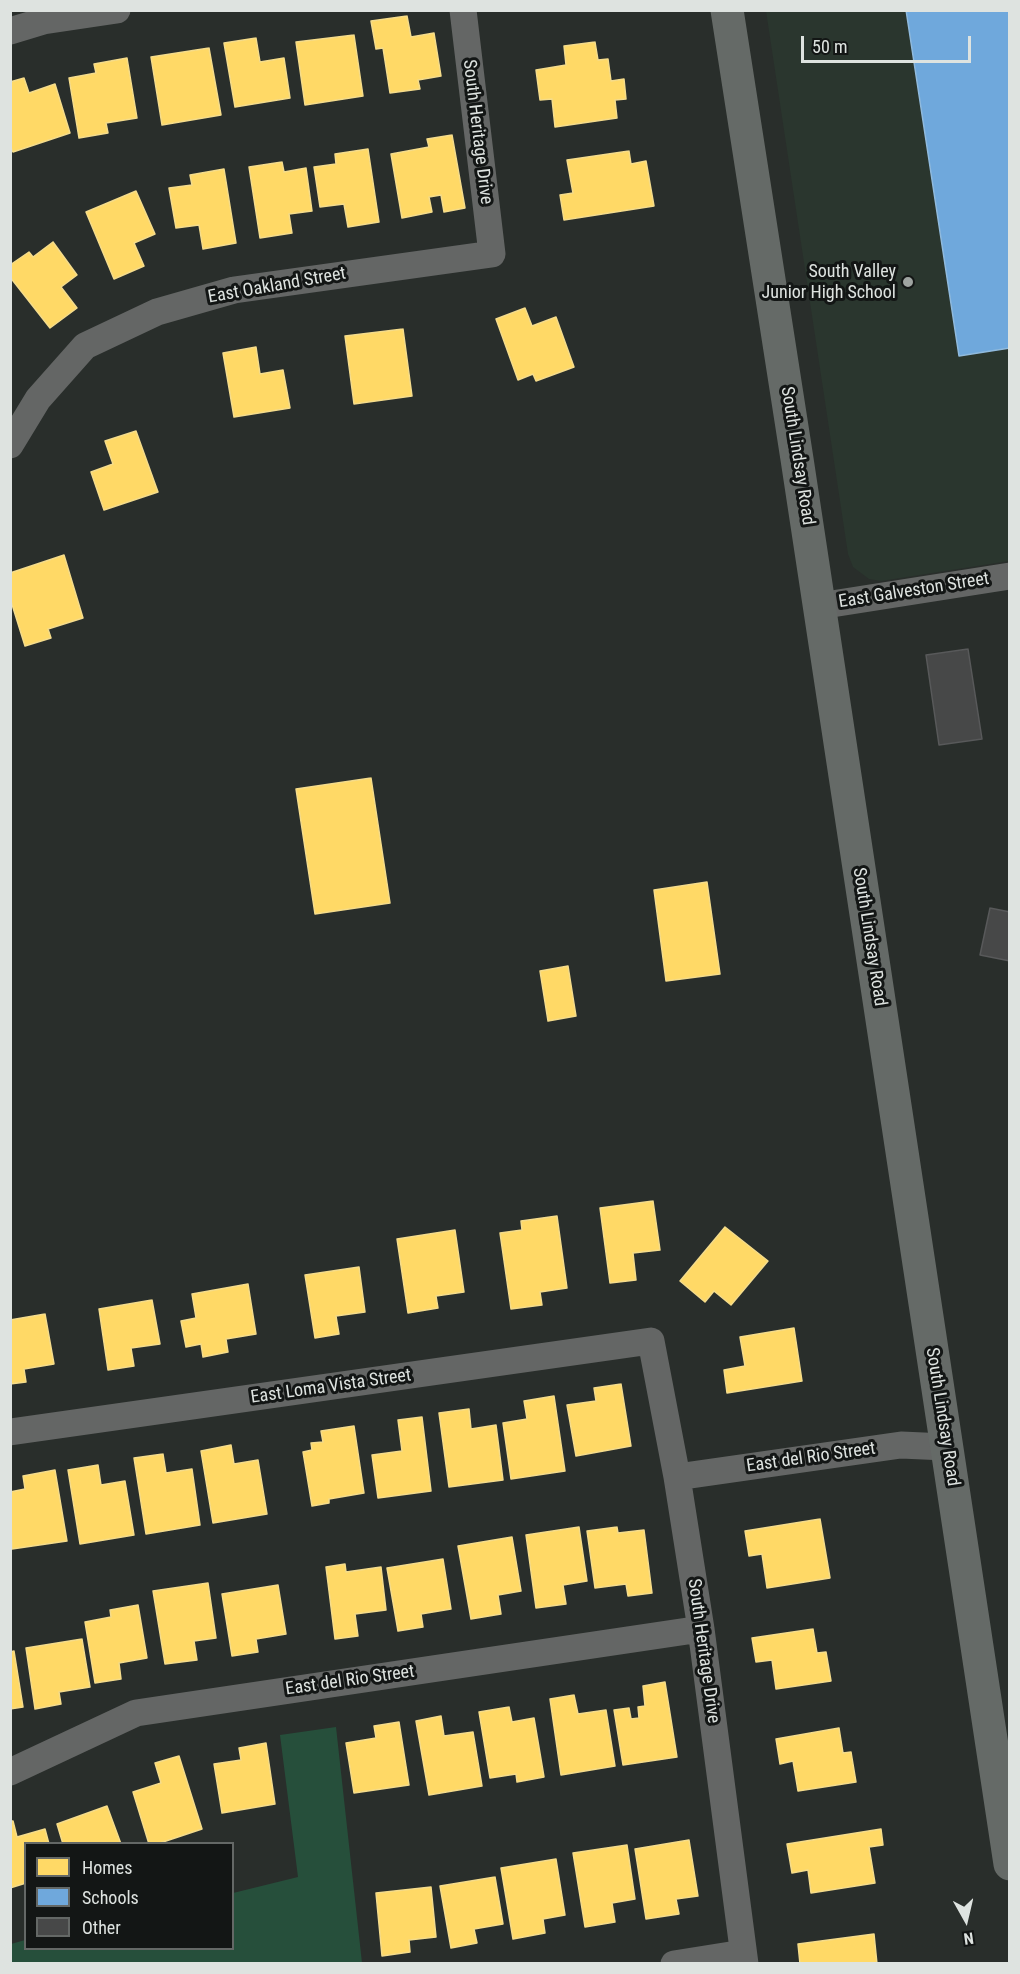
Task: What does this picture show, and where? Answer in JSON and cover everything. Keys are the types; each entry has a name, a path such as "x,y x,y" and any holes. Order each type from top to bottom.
{"main road":[{"name":"South Lindsay Road","path":"727,10 1010,1864"}],"street":[{"path":"10,31 42,21 117,10"},
{"name":"South Heritage Drive","path":"462,10 492,254"},
{"name":"East Oakland Street","path":"10,445 38,399 85,346 157,312 234,290 492,254"},
{"name":"East Galveston Street","path":"819,606 1010,576"},
{"name":"South Heritage Drive","path":"651,1341 677,1477 701,1629 744,1958"},
{"name":"East Loma Vista Street","path":"10,1432 651,1341"},
{"name":"East del Rio Street","path":"677,1477 900,1445 946,1447"},
{"name":"East del Rio Street","path":"10,1772 136,1713 701,1629"},
{"path":"674,1964 744,1958"}],"shaded area":[{"name":"South Valley Junior High School","path":"766,11 1009,11 1009,561 881,581 869,579 853,567 848,554"}],"green space":[{"path":"336,1727 362,1963 11,1963 11,1944 24,1940 24,1950 234,1950 234,1893 298,1877 280,1735"}],"building: Homes":[{"path":"407,16 411,37 434,33 441,76 418,80 420,89 390,93 383,48 376,49 371,21"},
{"path":"354,35 363,96 305,105 296,42"},
{"path":"256,38 260,62 284,58 290,98 235,107 224,43"},
{"path":"595,42 598,60 608,59 611,81 624,79 626,99 615,100 617,118 555,127 552,99 540,100 536,70 566,65 564,46"},
{"path":"209,48 221,115 162,125 151,57"},
{"path":"127,58 137,118 106,123 108,133 79,138 69,78 96,73 94,64"},
{"path":"24,78 29,93 55,84 70,133 13,152 10,146 10,82"},
{"path":"452,135 465,208 444,212 441,195 429,197 432,212 402,218 391,154 429,147 427,139"},
{"path":"368,149 379,222 348,227 344,204 320,207 314,167 336,164 335,154"},
{"path":"629,151 631,164 646,161 654,206 564,220 560,195 573,193 567,160"},
{"path":"282,162 284,172 306,168 312,211 289,214 292,233 260,238 249,167"},
{"path":"224,169 236,243 203,249 199,225 176,228 169,188 192,185 190,175"},
{"path":"136,191 155,234 134,243 144,266 114,279 86,212"},
{"path":"53,242 77,275 61,287 77,308 50,328 10,277 10,265 29,252 33,257"},
{"path":"525,308 532,326 556,317 574,367 536,381 533,374 518,380 496,319"},
{"path":"403,329 412,396 354,404 345,336"},
{"path":"256,347 260,374 283,370 290,408 234,417 223,353"},
{"path":"136,431 158,492 104,510 91,472 113,464 105,441"},
{"path":"64,555 83,618 48,629 51,638 25,646 10,598 10,573"},
{"path":"371,778 390,903 315,914 296,789"},
{"path":"707,882 720,974 666,981 654,890"},
{"path":"568,966 576,1016 548,1021 540,971"},
{"path":"653,1201 660,1250 633,1253 636,1280 610,1283 600,1208"},
{"path":"557,1216 567,1288 540,1292 542,1305 511,1309 500,1233 522,1230 521,1221"},
{"path":"725,1227 768,1261 731,1305 714,1291 705,1302 680,1281"},
{"path":"455,1230 464,1292 436,1296 438,1308 408,1313 397,1239"},
{"path":"359,1267 365,1312 336,1316 339,1334 315,1338 305,1275"},
{"path":"248,1284 256,1334 226,1339 228,1352 203,1357 201,1344 186,1347 181,1321 196,1318 192,1294"},
{"path":"152,1300 160,1344 131,1348 134,1366 108,1370 99,1309"},
{"path":"45,1314 54,1364 24,1369 26,1382 10,1384 10,1320"},
{"path":"794,1328 802,1381 727,1393 724,1370 745,1366 740,1337"},
{"path":"621,1384 631,1446 576,1456 567,1405 596,1401 594,1388"},
{"path":"554,1396 565,1471 511,1479 503,1423 527,1419 524,1401"},
{"path":"469,1409 471,1429 496,1425 503,1480 449,1487 439,1413"},
{"path":"422,1417 431,1491 378,1498 372,1455 402,1451 398,1420"},
{"path":"354,1426 364,1493 329,1499 329,1503 312,1506 303,1452 312,1450 311,1443 323,1442 321,1431"},
{"path":"231,1445 234,1464 258,1460 267,1514 213,1523 201,1451"},
{"path":"163,1454 166,1473 192,1469 200,1525 146,1534 134,1458"},
{"path":"98,1465 101,1485 125,1481 134,1535 80,1544 68,1470"},
{"path":"55,1470 67,1541 12,1549 10,1492 25,1489 23,1476"},
{"path":"820,1519 830,1578 767,1588 762,1554 749,1556 745,1531"},
{"path":"579,1527 587,1581 563,1585 566,1604 536,1608 526,1535"},
{"path":"617,1527 618,1533 644,1530 652,1593 628,1596 626,1584 595,1588 587,1531"},
{"path":"512,1537 521,1591 498,1595 501,1614 471,1619 458,1546"},
{"path":"443,1559 451,1609 421,1614 423,1627 398,1631 387,1568"},
{"path":"345,1564 346,1572 381,1567 386,1610 355,1614 358,1636 335,1639 326,1567"},
{"path":"208,1583 216,1638 194,1641 197,1660 165,1664 153,1591"},
{"path":"278,1585 286,1634 256,1639 258,1652 232,1656 222,1594"},
{"path":"138,1605 147,1658 119,1663 121,1679 95,1683 85,1622 111,1617 110,1610"},
{"path":"813,1629 817,1653 826,1652 831,1681 776,1689 772,1660 756,1662 752,1638"},
{"path":"82,1639 90,1687 59,1692 61,1704 35,1709 26,1648"},
{"path":"14,1651 23,1707 10,1709 10,1652"},
{"path":"665,1682 677,1757 623,1765 614,1710 629,1708 631,1719 639,1718 638,1707 645,1706 643,1686"},
{"path":"574,1695 578,1714 606,1710 615,1766 561,1775 550,1699"},
{"path":"509,1707 512,1722 534,1718 544,1777 517,1782 516,1774 490,1778 479,1712"},
{"path":"441,1716 444,1736 473,1732 482,1786 429,1795 416,1721"},
{"path":"399,1722 409,1785 354,1793 346,1743 376,1738 374,1726"},
{"path":"839,1728 843,1753 851,1752 856,1782 798,1791 793,1761 780,1764 776,1739"},
{"path":"266,1743 275,1804 222,1813 214,1764 241,1760 239,1748"},
{"path":"179,1756 202,1829 163,1842 148,1842 133,1792 161,1783 155,1763"},
{"path":"107,1806 120,1842 62,1842 57,1824"},
{"path":"10,1821 13,1821 17,1837 45,1829 48,1842 24,1842 24,1884 10,1888"},
{"path":"881,1829 883,1845 869,1847 875,1883 811,1893 808,1870 792,1873 787,1844"},
{"path":"689,1840 698,1896 676,1899 679,1914 646,1919 635,1849"},
{"path":"627,1845 635,1899 612,1903 615,1922 585,1927 573,1853"},
{"path":"556,1859 565,1915 543,1919 545,1933 513,1939 501,1868"},
{"path":"495,1877 503,1924 474,1929 477,1943 451,1948 440,1886"},
{"path":"431,1887 436,1937 409,1940 410,1952 382,1956 376,1893"},
{"path":"874,1934 877,1964 800,1964 798,1944"}],"building: Schools":[{"path":"906,10 1010,10 1010,348 959,356"}],"building: Other":[{"path":"968,649 982,739 939,745 926,655"},
{"path":"990,908 1010,912 1010,961 980,955"}],"place":[{"name":"South Valley Junior High School","path":"908,282"}]}
